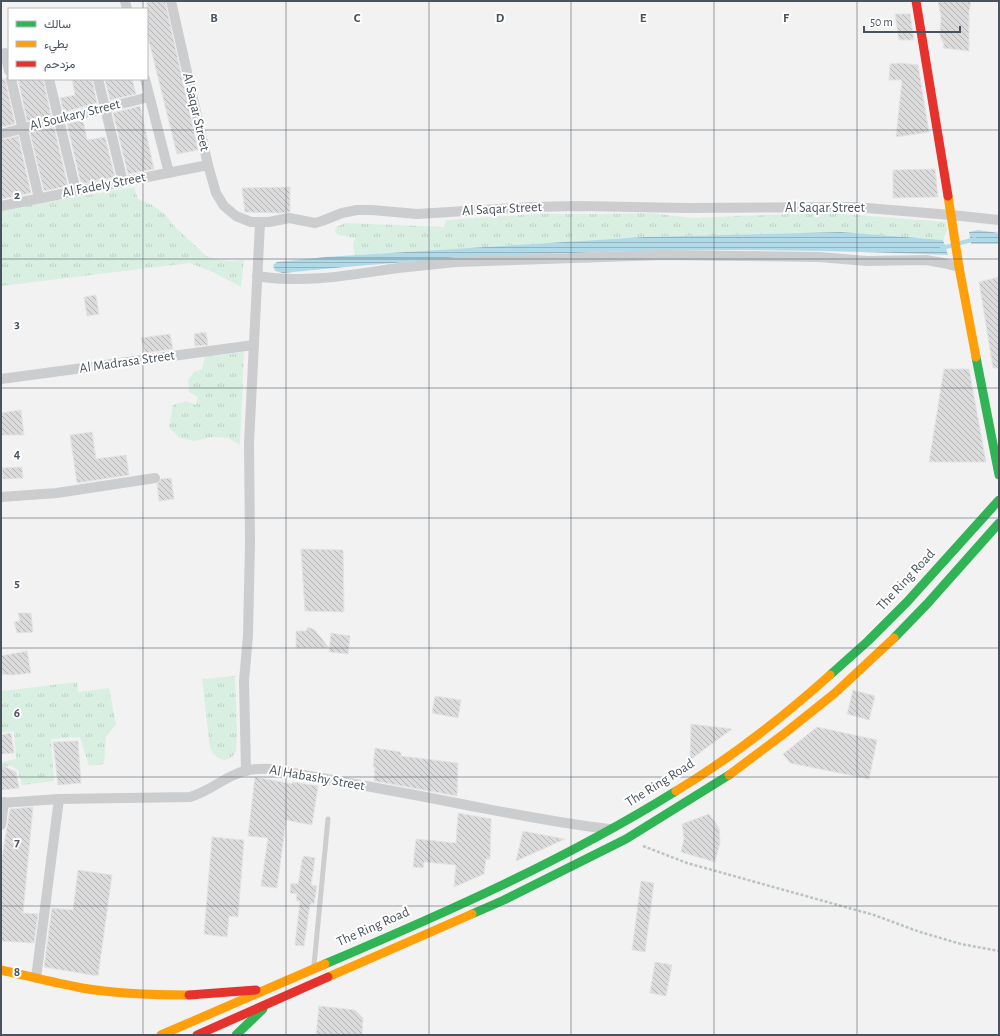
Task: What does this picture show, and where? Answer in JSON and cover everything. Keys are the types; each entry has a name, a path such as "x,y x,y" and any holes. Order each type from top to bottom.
{"main road":[{"path":"916,1 979,378 999,475"},
{"name":"The Ring Road","path":"161,1035 464,902 538,867 612,829 676,792 738,749 798,704 854,654 908,602 999,500"},
{"name":"The Ring Road","path":"197,1035 497,903 626,839 680,806 734,771 835,693 882,650 927,604 999,523"},
{"path":"1,970 82,988 128,993 174,996 220,994 267,989"},
{"path":"236,1035 272,1002"}],"street":[{"name":"Al Saqar Street","path":"171,1 208,165 216,193 224,206 236,216 251,222 260,223 289,218 315,223 342,213 357,210 417,214 532,207 579,206 688,208 855,207 952,218 999,220"},
{"path":"5,53 8,66"},
{"path":"11,80 39,198"},
{"path":"49,80 76,191"},
{"path":"98,80 123,182"},
{"path":"145,80 169,173"},
{"name":"Al Soukary Street","path":"1,134 149,97"},
{"name":"Al Fadely Street","path":"1,206 208,165"},
{"path":"246,771 244,681 248,635 250,543 249,443 260,223"},
{"path":"257,276 274,279 309,280 456,262 663,255 819,257 867,261 926,260 943,263 959,263"},
{"name":"Al Madrasa Street","path":"1,379 254,345"},
{"path":"1,497 57,492 155,478"},
{"name":"Al Habashy Street","path":"2,802 190,797 202,793 235,774 259,768 451,802 533,819 612,829"},
{"path":"36,978 59,800"},
{"path":"1,825 2,802"}],"lane":[{"path":"314,968 328,819"}],"path":[{"path":"626,839 687,863 874,915 920,932 961,944 999,951"}],"green space":[{"path":"134,187 138,199 152,205 166,215 174,226 206,256 219,260 244,260 241,287 215,273 190,263 1,286 1,210"},
{"path":"650,213 692,218 792,214 843,214 946,222 947,230 943,240 841,232 645,237 355,255 353,245 355,238 339,235 335,232 336,227 345,223 444,227 446,220 538,214"},
{"path":"244,352 240,445 228,438 213,437 194,441 179,438 169,427 173,405 186,401 196,405 198,397 189,392 188,380 194,372 202,369 205,357"},
{"path":"235,676 237,733 236,751 232,757 225,760 220,759 213,754 210,747 202,679"},
{"path":"77,682 78,692 109,688 116,724 106,737 104,764 89,766 80,737 51,739 54,781 22,785 18,770 11,766 1,767 1,762 16,759 14,731 1,733 2,691"}],"water":[{"path":"978,230 999,233 999,244 971,244 969,232"},
{"path":"841,232 943,240 948,255 782,250 698,250 449,259 283,273 275,271 273,265 277,262 326,257 645,237"}],"building":[{"path":"147,1 165,1 198,150 177,154 148,37"},
{"path":"938,1 971,1 969,11 969,51 943,48 944,44 940,34 941,16"},
{"path":"895,14 910,14 914,40 899,40"},
{"path":"901,63 918,65 929,132 896,137 902,80 889,80 890,64"},
{"path":"1,79 5,79 15,124 1,127"},
{"path":"18,80 43,80 51,115 27,121"},
{"path":"72,80 92,80 97,103 64,112 60,98 75,95"},
{"path":"105,80 132,80 136,94 110,100"},
{"path":"140,106 154,169 128,174 113,113"},
{"path":"83,120 87,140 105,137 115,177 81,184 67,124"},
{"path":"54,127 68,186 44,191 30,133"},
{"path":"18,136 31,193 1,199 1,140"},
{"path":"935,169 938,197 893,198 893,170"},
{"path":"290,187 290,212 245,212 242,188"},
{"path":"999,277 999,368 993,368 979,282"},
{"path":"96,295 99,314 87,316 84,297"},
{"path":"206,332 208,345 195,346 194,334"},
{"path":"170,334 173,349 145,353 141,338"},
{"path":"944,369 969,369 986,462 929,462"},
{"path":"21,410 24,435 1,435 1,413"},
{"path":"92,432 96,459 126,455 129,475 77,483 70,435"},
{"path":"22,467 23,478 3,479 2,468"},
{"path":"171,478 174,499 159,501 157,484 161,479"},
{"path":"301,549 343,550 344,612 305,611"},
{"path":"18,613 31,613 33,632 17,633 14,622 20,621"},
{"path":"308,627 315,630 329,648 296,648 296,631 306,631"},
{"path":"331,633 350,636 348,654 329,652"},
{"path":"27,651 31,673 12,675 1,674 1,656"},
{"path":"853,690 875,696 869,720 847,714"},
{"path":"435,696 461,700 458,718 432,713"},
{"path":"691,724 732,729 690,760"},
{"path":"817,727 877,740 869,779 790,763 783,754"},
{"path":"11,733 14,753 1,754 1,735"},
{"path":"78,741 81,783 58,785 53,742"},
{"path":"375,748 401,752 401,756 458,763 457,796 374,781 375,767 373,767"},
{"path":"1,765 16,772 19,788 1,790"},
{"path":"255,777 292,784 293,782 318,786 312,825 286,820 277,888 261,886 268,838 248,836"},
{"path":"33,807 23,913 38,914 34,943 1,941 1,863 10,809"},
{"path":"458,813 491,819 490,859 486,859 484,874 454,887 456,865 424,862 423,868 413,867 416,839 456,843"},
{"path":"709,814 719,828 720,842 715,862 681,852 684,838 682,824"},
{"path":"523,831 565,839 516,861"},
{"path":"212,837 244,840 238,917 229,916 227,937 204,934"},
{"path":"304,856 315,858 311,885 317,886 314,904 310,904 304,946 295,945 300,901 296,901 297,894 290,893 291,883 298,884"},
{"path":"78,870 112,875 98,976 44,967 52,908 73,910"},
{"path":"641,881 654,883 645,952 632,950"},
{"path":"655,962 672,965 666,996 650,993"},
{"path":"319,1006 355,1010 363,1018 362,1035 316,1035"}],"waterway":[{"path":"941,246 946,247 975,239"}],"traffic: fast":[{"path":"976,357 999,475"},
{"path":"830,675 868,641 907,602 999,500"},
{"path":"894,638 927,604 999,523"},
{"path":"472,914 504,900 626,839 729,775"},
{"path":"325,964 460,905 548,863 676,791"},
{"path":"236,1035 263,1009"}],"traffic: slow":[{"path":"948,196 959,267 976,357"},
{"path":"729,775 835,693 894,638"},
{"path":"676,791 717,765 756,737 830,675"},
{"path":"328,977 472,914"},
{"path":"161,1035 325,964"},
{"path":"1,970 62,984 108,992 189,995"}],"traffic: jam":[{"path":"916,1 948,196"},
{"path":"197,1035 328,977"},
{"path":"189,995 256,990"}]}
